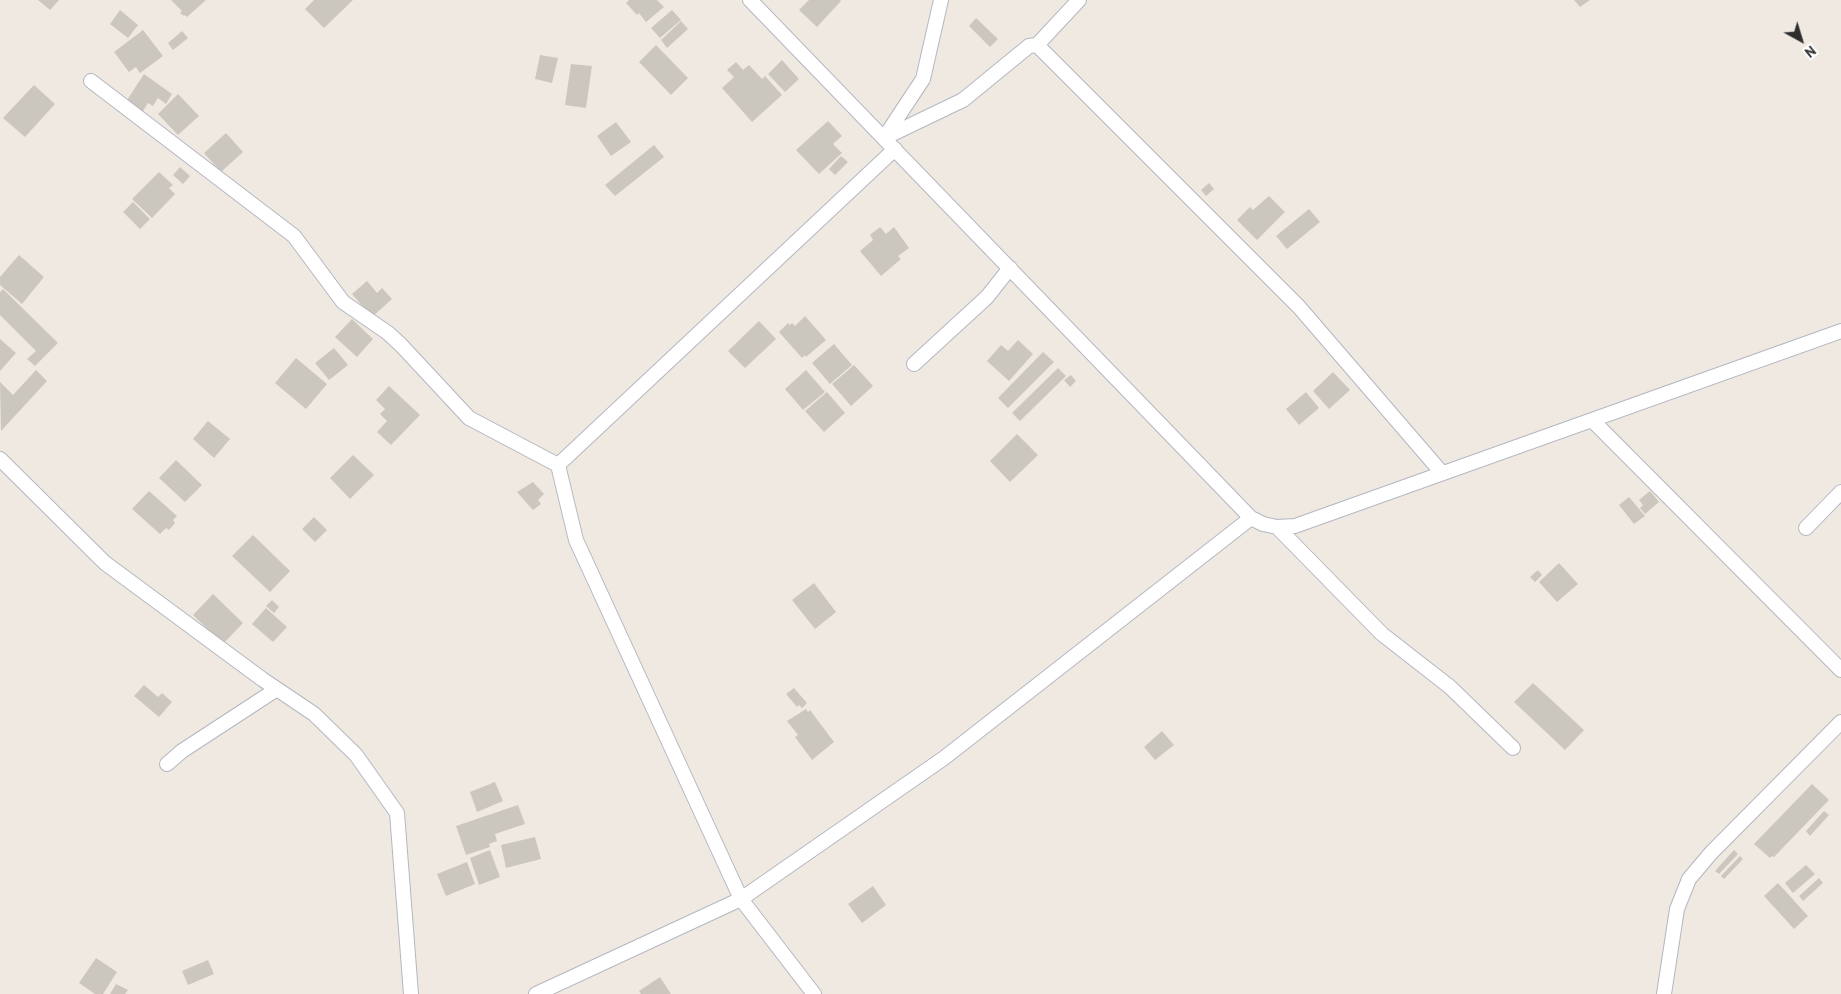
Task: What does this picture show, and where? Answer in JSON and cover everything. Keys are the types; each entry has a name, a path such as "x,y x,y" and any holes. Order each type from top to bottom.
{"street":[{"path":"750,0 1252,518 1263,524 1277,527 1295,526 1841,331"},
{"path":"884,138 923,79 941,0"},
{"path":"884,138 963,100 1029,46 1037,45 1079,0"},
{"path":"1037,45 1299,307 1442,473"},
{"path":"91,81 294,236 343,302 388,333 469,418 558,465 576,540 741,899 814,994"},
{"path":"558,465 895,149"},
{"path":"914,364 987,297 1010,268"},
{"path":"1592,420 1841,670"},
{"path":"0,458 105,564 314,714 356,755 397,812 411,994"},
{"path":"1806,528 1841,492"},
{"path":"536,994 741,899 944,758 1252,518"},
{"path":"1277,527 1382,634 1450,687 1513,748"},
{"path":"168,764 182,751 277,689"},
{"path":"1664,994 1677,909 1689,879 1711,853 1841,722"}],"building":[{"path":"38,0 59,0 50,10"},
{"path":"171,0 206,0 187,17 180,13 182,11"},
{"path":"314,0 353,0 324,28 305,9"},
{"path":"629,0 657,0 664,7 646,22 639,13 637,15 626,3"},
{"path":"809,0 841,1 817,27 799,10"},
{"path":"1574,0 1590,0 1580,7"},
{"path":"120,10 138,25 128,38 110,24"},
{"path":"672,10 681,20 660,38 651,28"},
{"path":"976,18 998,39 990,47 969,26"},
{"path":"681,21 688,29 667,48 661,40"},
{"path":"143,30 163,56 140,73 136,67 129,72 114,52"},
{"path":"182,31 188,38 173,50 168,43"},
{"path":"656,45 688,78 671,95 639,62"},
{"path":"540,55 558,58 552,83 535,79"},
{"path":"782,60 799,79 785,92 768,74"},
{"path":"736,62 743,70 749,65 762,79 765,76 782,95 752,122 722,88 734,77 727,70"},
{"path":"571,64 592,66 586,108 565,105"},
{"path":"144,74 172,94 166,104 158,98 153,106 148,103 143,111 127,100"},
{"path":"34,85 55,104 25,137 3,118"},
{"path":"178,94 199,116 178,135 158,114"},
{"path":"828,121 842,136 833,144 842,153 819,174 796,150"},
{"path":"616,122 631,142 611,156 597,136"},
{"path":"226,133 243,152 221,172 204,153"},
{"path":"654,145 664,157 615,196 605,185"},
{"path":"841,156 848,162 835,175 829,169"},
{"path":"180,167 190,176 183,184 173,175"},
{"path":"159,172 173,185 169,188 175,194 152,218 132,199"},
{"path":"1209,183 1214,189 1206,196 1201,190"},
{"path":"1269,196 1285,212 1257,240 1237,220 1250,207 1253,210"},
{"path":"133,202 150,219 140,229 123,212"},
{"path":"1309,209 1320,222 1287,249 1276,236"},
{"path":"880,227 886,234 894,227 909,248 898,256 901,259 881,276 860,251 873,240 870,235"},
{"path":"19,255 44,277 22,304 0,285 0,277"},
{"path":"367,281 377,293 382,288 392,299 372,317 352,294"},
{"path":"3,289 58,343 35,366 27,359 36,351 0,315 0,292"},
{"path":"805,316 826,340 806,357 805,355 802,358 779,332 788,323 790,325 792,323 795,326"},
{"path":"352,319 373,339 357,357 335,337"},
{"path":"759,321 776,339 745,368 728,351"},
{"path":"0,339 16,353 0,371"},
{"path":"1018,340 1033,354 1009,381 987,361 1001,345 1008,351"},
{"path":"834,344 852,365 830,384 812,363"},
{"path":"334,348 348,365 329,380 315,363"},
{"path":"1043,352 1054,362 1008,408 998,398"},
{"path":"296,358 327,384 306,409 275,383"},
{"path":"854,365 873,386 851,406 832,384"},
{"path":"1058,368 1066,376 1020,421 1012,413"},
{"path":"36,370 47,381 1,431 0,382 13,395"},
{"path":"806,370 825,392 803,410 785,389"},
{"path":"1333,372 1350,390 1329,409 1313,391"},
{"path":"1071,375 1076,381 1070,387 1064,380"},
{"path":"389,386 420,415 391,445 377,432 387,421 380,414 385,409 376,400"},
{"path":"827,392 845,413 824,432 805,411"},
{"path":"1306,392 1319,408 1299,425 1286,409"},
{"path":"208,421 230,439 214,458 193,439"},
{"path":"1017,434 1038,455 1010,482 990,461"},
{"path":"353,455 374,475 350,499 330,478"},
{"path":"176,460 202,485 185,502 159,478"},
{"path":"533,482 544,494 538,500 541,504 533,510 517,492"},
{"path":"149,491 177,516 173,520 175,523 169,530 166,528 160,534 132,509"},
{"path":"1650,491 1659,502 1645,514 1640,508 1643,505 1639,500"},
{"path":"1629,497 1645,516 1634,524 1619,505"},
{"path":"314,517 327,530 315,542 302,529"},
{"path":"253,535 290,571 270,592 232,556"},
{"path":"1559,563 1578,584 1557,602 1539,582"},
{"path":"1538,570 1542,575 1535,582 1530,577"},
{"path":"814,583 836,612 815,629 792,600"},
{"path":"213,594 243,623 223,644 193,615"},
{"path":"272,600 279,607 274,613 266,606"},
{"path":"266,608 287,627 273,642 252,624"},
{"path":"1533,683 1584,730 1565,750 1514,702"},
{"path":"144,685 158,697 162,693 172,702 159,717 134,696"},
{"path":"794,688 807,703 802,708 799,705 797,707 786,694"},
{"path":"806,709 808,712 810,710 834,742 812,760 795,737 798,735 787,721"},
{"path":"1162,731 1174,745 1155,760 1144,747"},
{"path":"495,782 503,801 477,812 470,792"},
{"path":"1812,784 1829,800 1774,857 1770,858 1754,844"},
{"path":"518,805 525,824 495,834 497,841 489,844 490,847 466,855 456,826"},
{"path":"1824,811 1829,815 1810,836 1806,831"},
{"path":"535,837 541,859 506,868 501,845"},
{"path":"490,850 500,877 479,885 470,858"},
{"path":"1734,850 1738,854 1719,874 1715,871"},
{"path":"1740,856 1743,859 1724,879 1721,876"},
{"path":"467,862 475,884 446,896 437,874"},
{"path":"1806,865 1815,874 1793,893 1785,883"},
{"path":"1819,878 1823,883 1803,901 1799,896"},
{"path":"1778,883 1808,916 1794,929 1764,896"},
{"path":"873,886 886,905 862,923 848,904"},
{"path":"96,958 117,972 103,994 95,994 79,983"},
{"path":"208,960 214,974 188,985 182,971"},
{"path":"660,977 671,994 641,994 639,991"},
{"path":"116,984 128,990 125,994 110,994"}]}
